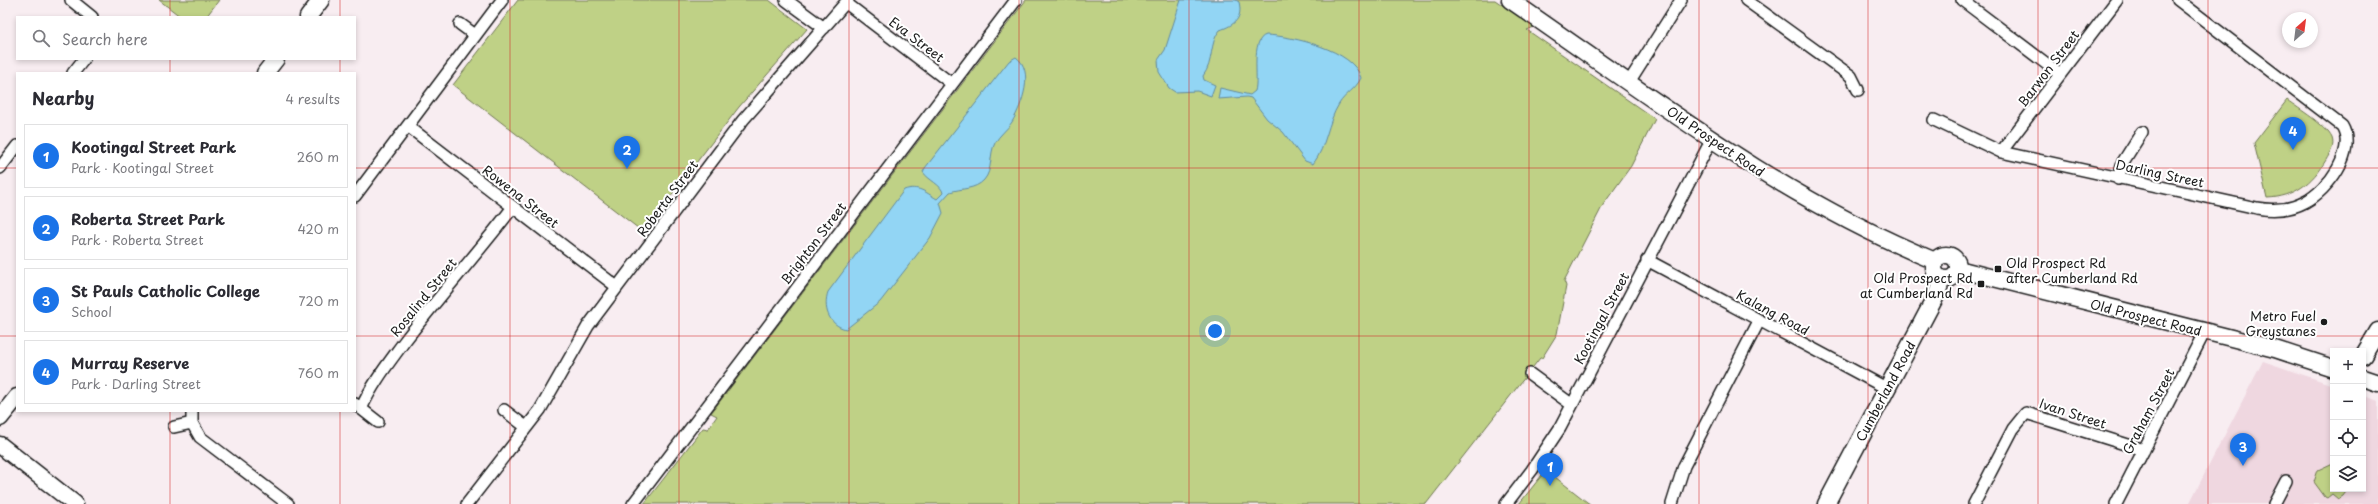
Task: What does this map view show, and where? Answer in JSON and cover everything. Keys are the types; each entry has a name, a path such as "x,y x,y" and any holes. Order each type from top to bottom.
{"main road":[{"path":"309,16 321,0"},
{"name":"Old Prospect Road","path":"1510,0 1712,139 1775,180 1879,235 1935,261"},
{"path":"266,72 275,60"},
{"path":"1942,255 1950,255 1957,260 1958,269 1950,278 1942,278 1936,273 1935,261 1942,255"},
{"name":"Old Prospect Road","path":"1958,269 2275,349 2330,367"},
{"name":"Cumberland Road","path":"1826,504 1937,294 1942,278"},
{"path":"2366,351 2378,331"},
{"path":"2366,379 2378,383"},
{"path":"0,418 16,398"},
{"path":"0,445 75,504"}],"street":[{"path":"71,0 91,16"},
{"path":"356,195 409,127 502,0"},
{"path":"786,0 824,28"},
{"name":"Brighton Street","path":"633,504 1016,0"},
{"path":"1629,82 1681,0"},
{"path":"1746,0 1851,76 1858,90"},
{"path":"1962,0 2060,74"},
{"name":"Barwon Street","path":"2001,152 2117,0"},
{"name":"Darling Street","path":"1934,120 2001,152 2266,210 2291,207 2311,198 2323,187 2346,151 2349,133 2339,122 2178,0"},
{"name":"Roberta Street","path":"471,503 543,406 588,326 617,287 744,120 847,1"},
{"name":"Eva Street","path":"847,1 952,84"},
{"path":"460,24 475,35"},
{"path":"74,72 83,60"},
{"name":"Rowena Street","path":"409,127 617,287"},
{"path":"2118,178 2123,162 2142,132"},
{"name":"Kootingal Street","path":"1506,504 1532,470 1556,434 1712,139"},
{"path":"0,168 16,147"},
{"name":"Rosalind Street","path":"378,422 358,406 422,319 513,207"},
{"name":"Kalang Road","path":"1647,260 1886,388"},
{"path":"1672,504 1684,466 1759,321"},
{"name":"Graham Street","path":"2116,504 2205,332"},
{"path":"1530,374 1571,404"},
{"path":"504,410 526,427"},
{"path":"192,412 192,423 200,437 288,504"},
{"name":"Ivan Street","path":"1974,504 2013,429 2026,413 2144,450"},
{"path":"174,427 192,423"},
{"path":"2274,504 2286,481"}],"shaded area":[{"path":"2263,361 2330,384 2330,492 2366,492 2366,396 2378,401 2378,504 2189,504"}],"green space":[{"path":"159,0 219,0 207,16 180,16"},
{"path":"518,0 769,0 807,29 739,107 643,232 453,85"},
{"path":"1026,0 1495,0 1534,27 1527,30 1655,119 1631,166 1603,205 1564,281 1566,286 1557,334 1542,358 1540,358 1426,504 644,504 703,428 708,429 717,416 711,413"},
{"path":"2287,100 2312,118 2329,133 2333,141 2332,147 2321,168 2309,182 2294,192 2267,198 2254,143"},
{"path":"2330,464 2330,492 2346,492 2343,496 2338,499 2332,494 2327,498 2325,497 2314,482 2318,470"},
{"path":"1546,470 1587,502 1590,504 1519,504"}],"water":[{"path":"1181,0 1236,0 1239,2 1240,13 1238,17 1229,26 1220,30 1214,40 1209,65 1203,76 1204,80 1215,85 1211,96 1197,91 1175,92 1169,88 1159,72 1158,60 1165,50"},
{"path":"1266,35 1291,38 1321,46 1335,52 1356,68 1361,78 1344,97 1335,111 1321,150 1313,164 1305,161 1283,132 1267,119 1251,98 1218,99 1220,88 1250,95 1255,91 1258,44 1261,38"},
{"path":"1016,57 1022,63 1025,71 1026,79 1023,98 1012,122 999,137 993,147 987,176 976,186 950,192 940,203 943,213 930,238 880,302 846,329 835,324 828,315 826,304 828,292 904,190 913,188 917,189 937,199 943,193 940,187 923,172 925,168 1009,61"}],"place":[{"name":"Murray Reserve","path":"2293,150"},
{"name":"Roberta Street Park","path":"627,169"},
{"name":"Old Prospect Rd after Cumberland Rd","path":"1998,269"},
{"name":"Old Prospect Rd at Cumberland Rd","path":"1981,284"},
{"name":"Metro Fuel Greystanes","path":"2324,322"},
{"name":"St Pauls Catholic College","path":"2243,466"},
{"name":"Kootingal Street Park","path":"1550,486"}]}
